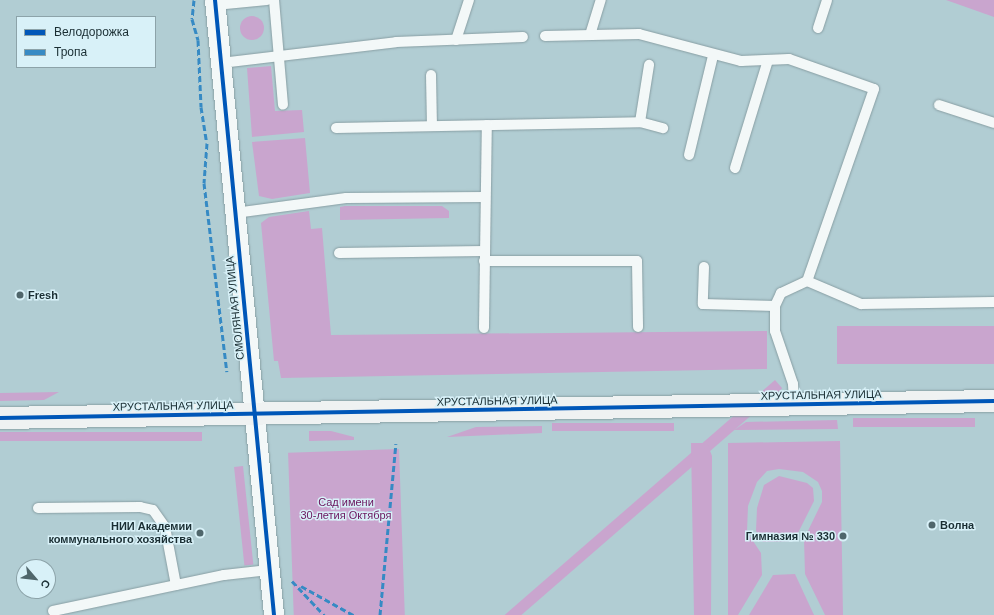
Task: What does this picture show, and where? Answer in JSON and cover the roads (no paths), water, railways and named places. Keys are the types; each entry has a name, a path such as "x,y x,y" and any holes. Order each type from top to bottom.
{"street":[{"name":"СМОЛЯНАЯ УЛИЦА","path":"215,3 274,615"},
{"name":"ХРУСТАЛЬНАЯ УЛИЦА","path":"0,418 994,401"}],"lane":[{"path":"215,3 268,0"},
{"path":"274,0 283,105"},
{"path":"456,40 470,0"},
{"path":"590,35 601,0"},
{"path":"818,28 827,0"},
{"path":"545,36 640,34 713,56 741,61 789,59 874,89 807,282"},
{"path":"221,63 278,55 456,40 523,37"},
{"path":"689,155 713,56"},
{"path":"735,168 768,60"},
{"path":"640,122 649,65"},
{"path":"431,75 432,126"},
{"path":"939,105 994,123"},
{"path":"336,128 640,122 663,128"},
{"path":"484,328 487,125"},
{"path":"235,213 346,198 485,197"},
{"path":"339,253 638,261 638,326"},
{"path":"704,267 703,304 775,306"},
{"path":"794,405 793,384 775,331 775,306 781,293 807,282 860,304 994,302"},
{"path":"38,508 140,507 153,510 165,527 176,585"},
{"path":"53,611 176,585 269,570"}],"place":[{"name":"Fresh","path":"20,295"},
{"name":"Волна","path":"932,525"},
{"name":"НИИ Академии коммунального хозяйства","path":"200,533"},
{"name":"Гимназия № 330","path":"843,536"}],"park label":[{"name":"Сад имени 30-летия Октября","path":"346,509"}]}
